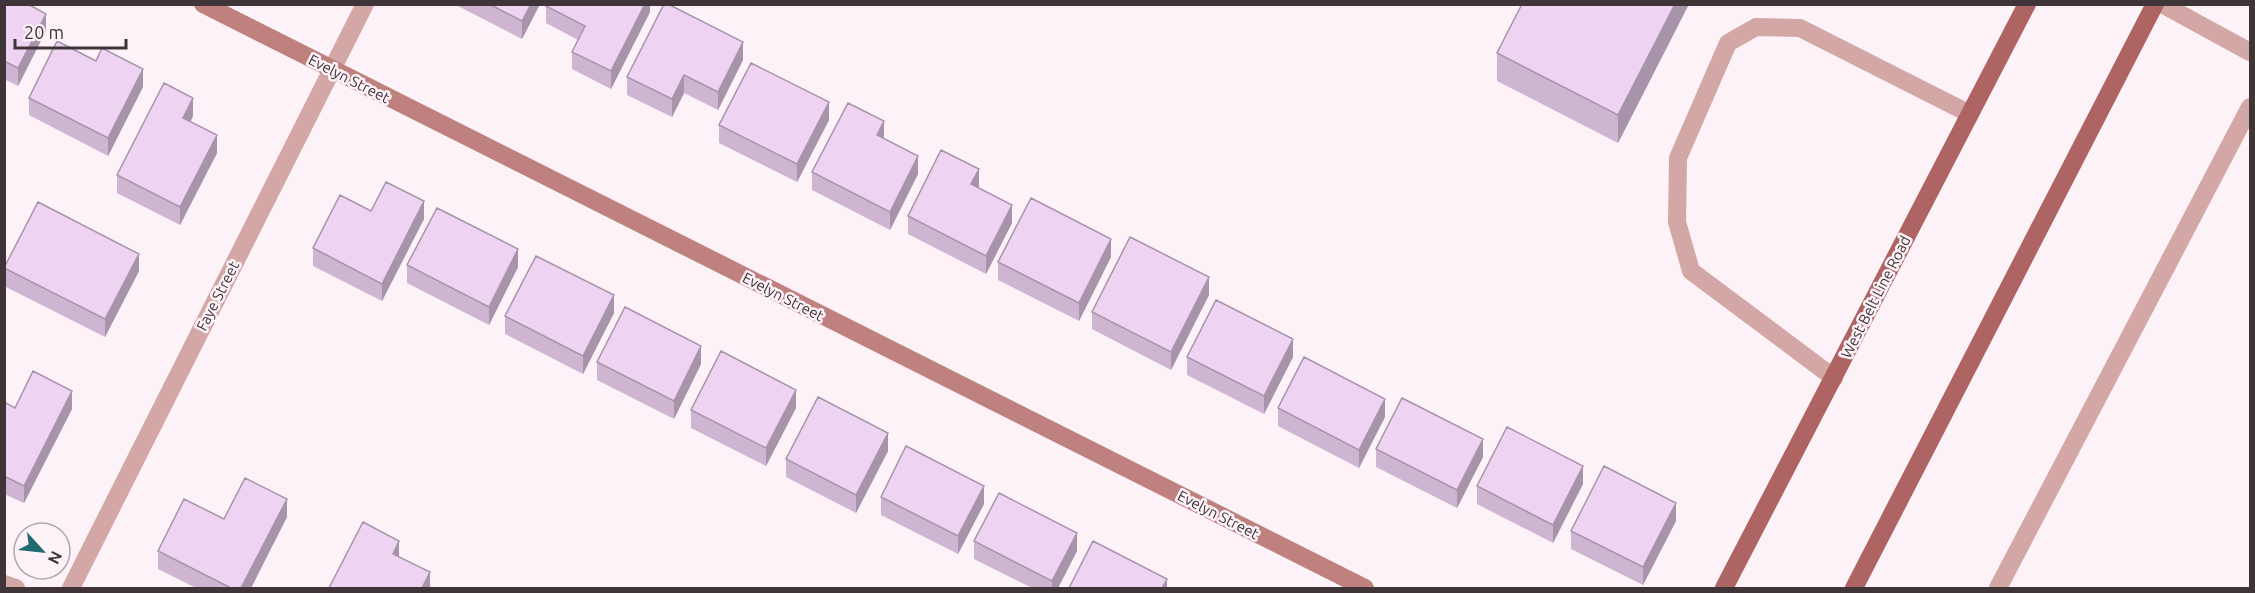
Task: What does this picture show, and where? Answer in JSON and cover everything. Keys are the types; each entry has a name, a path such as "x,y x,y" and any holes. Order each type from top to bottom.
{"main road":[{"name":"West Belt Line Road","path":"1724,588 2027,4"},
{"path":"1854,588 2155,4"}],"street":[{"name":"Evelyn Street","path":"203,4 332,71 1365,588"},
{"name":"Faye Street","path":"71,588 365,4"},
{"path":"2162,4 2250,52"},
{"path":"1834,378 1691,271 1677,222 1678,158 1728,43 1756,27 1800,28 1971,114"},
{"path":"1998,588 2250,107"},
{"path":"4,584 16,588"}],"building":[{"path":"4,4 28,4 46,14 18,68 4,61"},
{"path":"489,4 531,4 522,21"},
{"path":"547,4 645,4 611,71 572,52 585,26 546,6"},
{"path":"664,4 743,42 718,92 684,75 672,99 627,77"},
{"path":"1522,4 1675,4 1618,115 1497,53"},
{"path":"57,41 96,61 102,48 143,69 108,138 29,98"},
{"path":"751,63 829,102 797,164 719,125"},
{"path":"164,83 193,98 183,118 217,135 180,207 117,175"},
{"path":"848,103 884,121 877,135 918,156 890,212 812,172"},
{"path":"941,150 979,169 971,184 1012,205 986,256 908,216"},
{"path":"386,182 424,201 382,284 313,248 340,195 371,211"},
{"path":"1031,198 1111,239 1079,303 998,262"},
{"path":"38,202 139,254 105,319 4,268"},
{"path":"437,208 518,249 489,307 407,265"},
{"path":"1130,237 1209,277 1171,352 1092,312"},
{"path":"536,256 614,295 583,356 505,316"},
{"path":"1216,300 1293,339 1264,396 1187,357"},
{"path":"625,307 701,346 674,401 597,362"},
{"path":"721,351 796,390 766,448 691,410"},
{"path":"1304,357 1385,399 1359,450 1278,408"},
{"path":"33,371 72,391 24,486 4,476 4,402 15,408"},
{"path":"818,397 888,433 856,495 786,459"},
{"path":"1402,398 1483,439 1457,490 1376,449"},
{"path":"1507,427 1583,466 1553,525 1477,486"},
{"path":"906,446 984,486 958,536 881,497"},
{"path":"1604,466 1676,503 1643,567 1571,531"},
{"path":"245,478 287,499 241,588 231,588 158,551 184,499 224,519"},
{"path":"999,493 1077,533 1052,581 974,541"},
{"path":"363,522 399,541 393,554 430,572 422,588 329,588"},
{"path":"1093,541 1167,579 1162,588 1069,588"}]}
